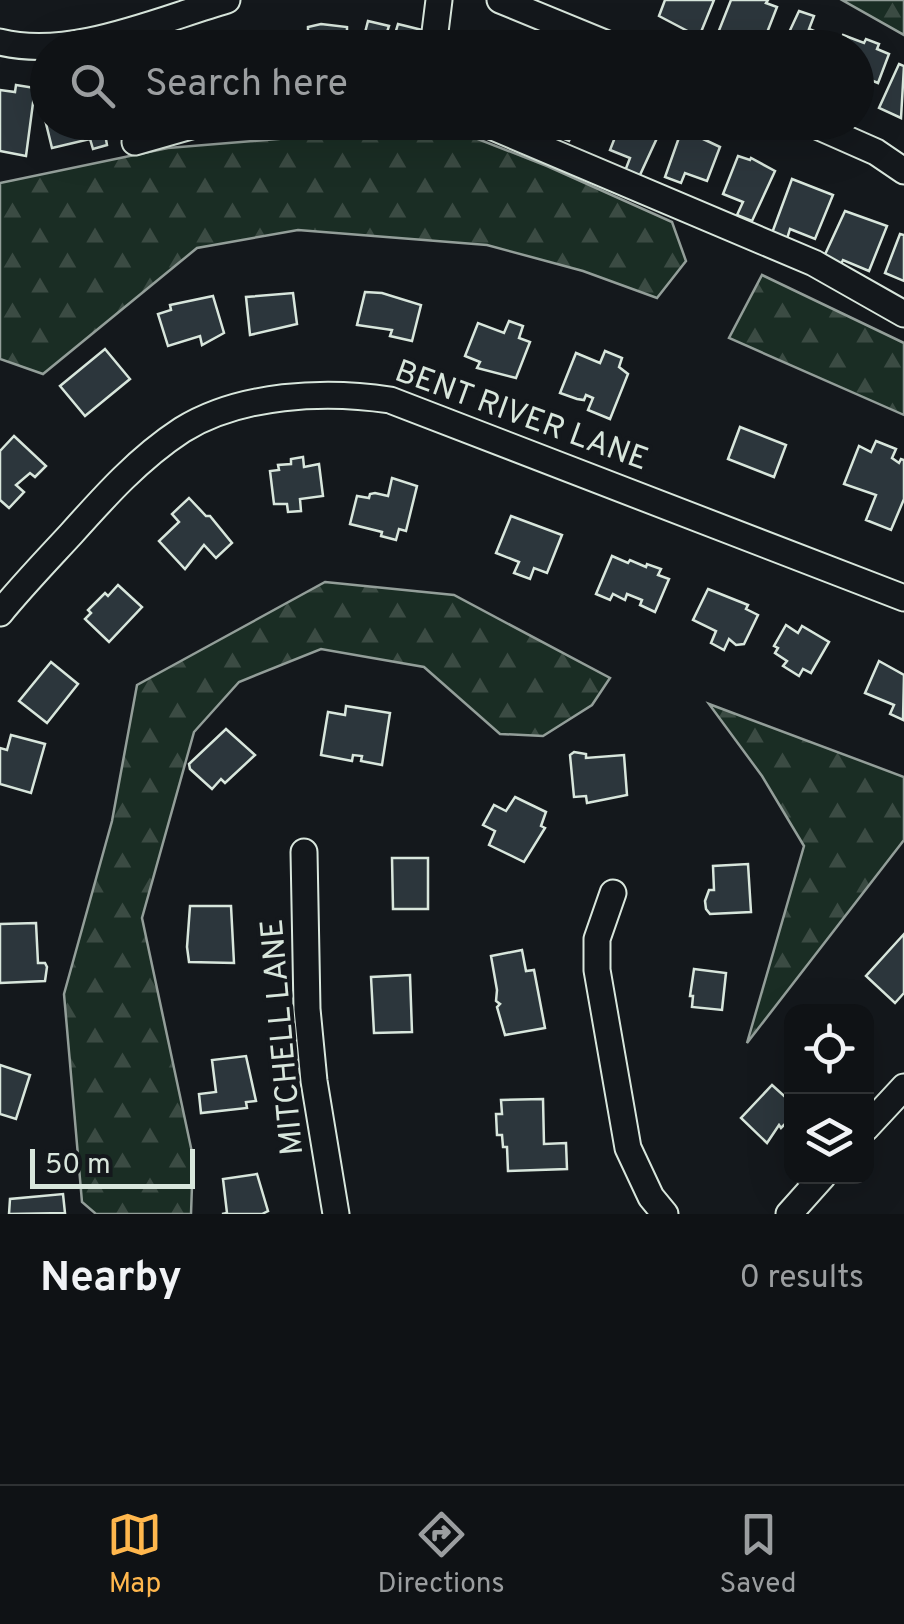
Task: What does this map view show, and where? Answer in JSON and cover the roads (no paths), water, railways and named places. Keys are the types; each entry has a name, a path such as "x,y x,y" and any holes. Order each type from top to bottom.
{"street":[{"path":"122,30 227,0"},
{"path":"435,30 439,0"},
{"path":"500,0 573,30"},
{"path":"0,42 30,46"},
{"path":"135,142 142,140"},
{"path":"524,140 814,263 904,314"},
{"path":"849,140 904,171"},
{"name":"BENT RIVER LANE","path":"0,613 122,477 172,438 212,416 276,398 308,394 390,400 904,598"},
{"name":"MITCHELL LANE","path":"304,852 307,1009 314,1082 336,1214"},
{"path":"613,893 598,939 597,970 628,1148 651,1197 665,1214"},
{"path":"874,1119 904,1087"},
{"path":"789,1214 816,1184"}]}
